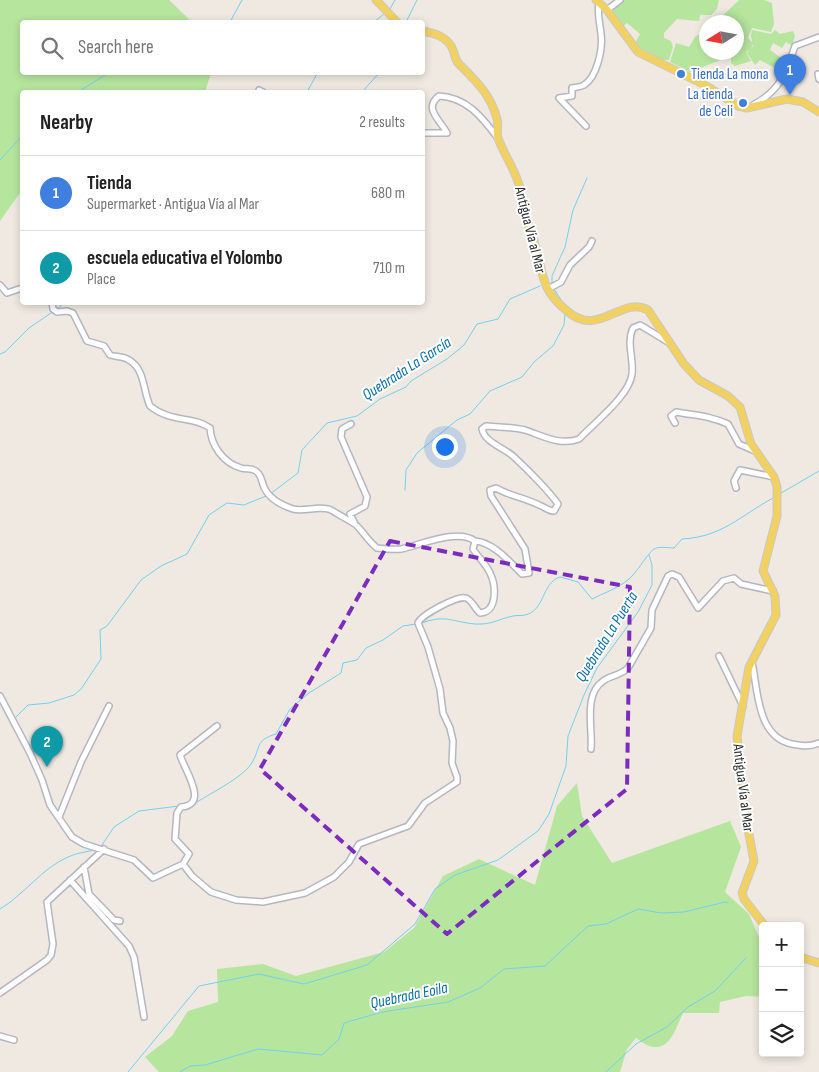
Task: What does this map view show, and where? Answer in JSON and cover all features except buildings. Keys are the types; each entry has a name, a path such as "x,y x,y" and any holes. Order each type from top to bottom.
{"main road":[{"path":"376,0 395,20"},
{"path":"598,1 607,10 630,45 638,52 705,85 738,106 750,106 787,99 803,102 819,112"},
{"name":"Antigua Vía al Mar","path":"425,32 436,34 447,41 456,61 478,82 493,106 497,119 497,137 518,180 526,216 535,244 541,277 548,289 571,315 589,321 600,320 631,307 644,308 656,320 668,342 699,380 728,396 740,407 754,451 774,477 778,503 775,528 762,565 765,579 773,591 776,603 775,619 752,661 747,675 737,749 754,861 742,894 762,922"},
{"path":"804,958 819,963"}],"street":[{"path":"607,10 620,0"},
{"path":"586,126 559,98 572,96 572,88 584,85 592,77 600,52 601,34 598,1"},
{"path":"750,106 766,98 778,87 795,46 819,36"},
{"path":"425,133 447,133 432,110 432,106 439,96 447,96 460,101 478,113 497,137"},
{"path":"548,289 561,282 570,265 589,247 592,241"},
{"path":"0,285 7,293 20,289"},
{"path":"54,308 73,313 87,341 104,346 110,355 128,359 136,364 142,373 150,406 158,412 181,420 203,423 210,428 211,440 217,450 230,463 241,468 254,469 260,474 269,496 277,502 302,510 327,509 356,524"},
{"path":"351,424 342,429 341,437 367,497 365,506 350,514 356,524 377,548 402,549 417,543 464,536 493,549 522,574 526,574 530,569 525,549 491,496 490,490 496,488 513,497 554,512 558,504 514,456 495,445 483,434 484,427 512,428 548,440 570,441 579,439 620,397 631,382 630,337 633,328 640,325 668,342"},
{"path":"675,423 671,416 676,412 698,413 713,418 728,424 739,444 754,451"},
{"path":"736,488 734,481 740,470 774,477"},
{"path":"183,864 192,876 211,892 236,900 262,902 305,893 334,877 349,862 359,844 408,826 425,803 456,782 458,777 452,763 453,746 450,728 443,713 440,689 428,647 418,623 420,619 432,610 462,598 468,600 480,613 486,612 491,608 494,591 492,580 489,572 473,550 475,541"},
{"path":"591,749 590,700 602,682 623,673 628,668 652,628 652,610 668,576 672,574 679,577 698,608 723,581 729,578 734,578 741,584 773,591"},
{"path":"719,656 743,706"},
{"path":"752,661 763,718 774,736 782,742 804,747 819,743"},
{"path":"0,696 30,753 42,780 50,805 77,841 134,860 153,878 183,864 189,854 176,839 178,813 182,807 190,807 193,804 196,795 180,755 217,726"},
{"path":"59,817 82,762 109,706"},
{"path":"1,991 47,960 51,955 53,944 47,902 104,849"},
{"path":"84,867 89,894 114,920 120,921"},
{"path":"70,880 129,946 134,957 144,1017"},
{"path":"0,1036 14,1040"}],"highlighted area":[{"path":"390,541 630,587 627,789 447,934 260,769"}],"green space":[{"path":"0,0 169,0 190,20 20,20 20,75 210,75 206,90 20,90 20,193 0,221"},
{"path":"624,0 719,0 717,9 711,15 699,15 699,21 677,19 664,33 664,38 671,41 673,47 669,60 661,60 634,45 640,34 627,23 622,27 611,10"},
{"path":"739,0 764,0 772,3 774,24 771,32 752,28 748,38 753,43 751,49 746,52 751,61 735,66 731,63 731,60 744,60 744,15 723,15"},
{"path":"752,30 771,34 775,30 780,34 793,31 795,36 792,46 786,42 782,48 773,43 770,50 787,62 783,68 775,68 760,60 755,65 747,53 753,46"},
{"path":"699,34 699,60 721,60 690,72 670,62 676,43 689,47 695,37"},
{"path":"577,783 582,816 612,863 730,821 741,847 725,892 749,914 759,938 759,997 746,996 720,1002 719,1013 683,1013 673,1035 660,1047 652,1047 636,1038 627,1049 620,1072 159,1072 145,1057 172,1036 188,1011 218,1002 217,969 263,964 296,976 384,952 414,928 443,876 479,859 535,885 557,806"}],"waterway":[{"path":"231,20 242,0"},
{"path":"390,9 395,0"},
{"path":"407,20 417,0"},
{"path":"376,20 385,13"},
{"path":"81,90 105,75"},
{"path":"308,90 316,75"},
{"path":"364,90 377,75"},
{"path":"0,160 20,138"},
{"path":"552,283 552,276 565,247 573,210 587,178"},
{"name":"Quebrada La García","path":"270,494 298,473 302,450 327,423 357,416 380,399 406,387 411,381 447,359 464,345 477,324 498,319 510,299 540,286"},
{"path":"554,289 563,303"},
{"path":"57,309 62,305"},
{"path":"0,354 5,352 29,328 54,311"},
{"path":"405,490 406,470 417,453 457,420 470,414 490,391 522,377 534,362 553,346 564,325 565,314"},
{"name":"Quebrada La Puerta","path":"781,493 819,471"},
{"name":"Quebrada La García","path":"16,717 28,705 49,703 74,695 81,689 101,659 100,630 107,626 141,580 161,566 187,554 209,515 227,503 244,505 266,496"},
{"path":"422,623 430,620 449,619 481,624 525,615 536,608 550,584 560,577 578,582 592,599 629,579 654,549 661,547 674,548 682,539 720,530 773,498"},
{"name":"Quebrada La Puerta","path":"128,1072 199,986 259,974 304,984 367,965 415,924 435,889 455,875 498,860 538,831 549,814 566,766 568,736 584,695 597,668 638,612 652,585 652,565 649,555"},
{"path":"197,802 247,769 261,742 276,734 290,709 309,693 341,673 343,663 357,660 366,648 383,640 403,626 416,624"},
{"path":"102,845 114,827 139,811 179,806"},
{"path":"0,909 59,862 74,854 95,850"},
{"name":"Quebrada Eoila","path":"180,1072 190,1066 205,1065 258,1049 322,1055 339,1039 344,1023 382,1012 448,1002 480,988 504,969 545,966 588,926 606,924 638,909 661,913 684,912 725,902 728,903"},
{"path":"606,1072 636,1044 667,1027 688,1007 715,991 746,958"}],"place":[{"name":"Tienda La mona","path":"681,74"},
{"name":"Tienda","path":"790,95"},
{"name":"La tienda de Celi","path":"743,103"},
{"name":"escuela educativa el Yolombo","path":"47,767"}]}
